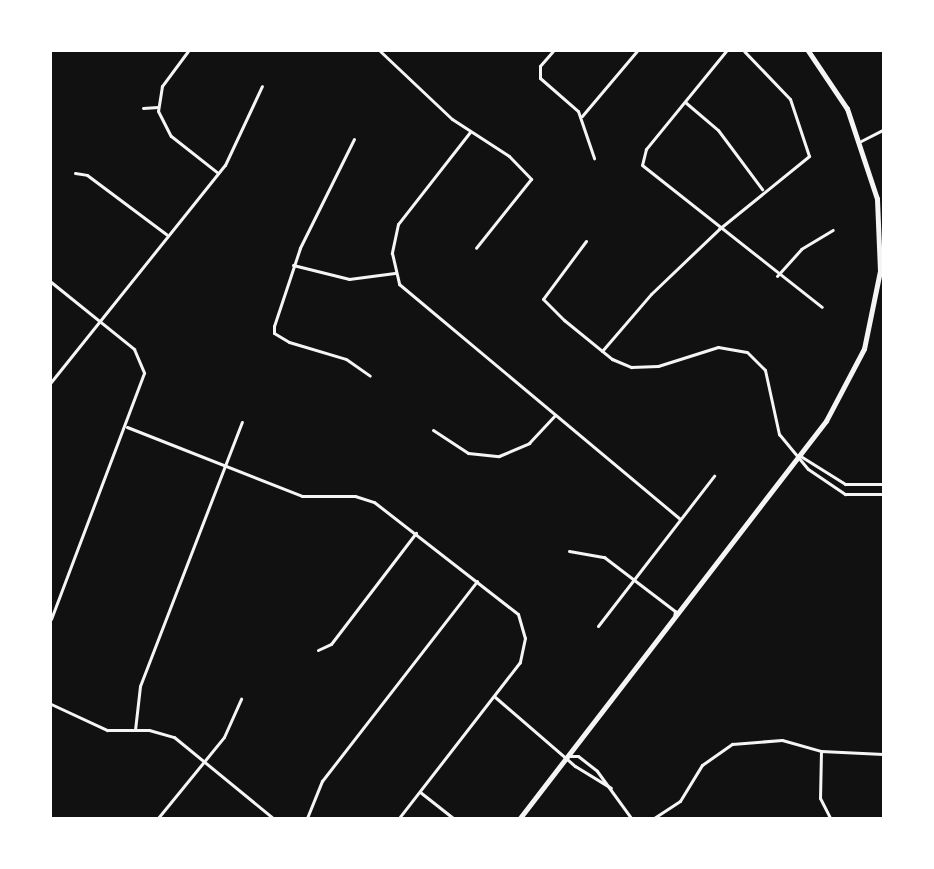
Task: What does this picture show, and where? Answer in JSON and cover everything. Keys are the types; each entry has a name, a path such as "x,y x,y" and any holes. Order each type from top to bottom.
{"street":[{"path":"188,51 162,86 158,107 171,136 218,173"},
{"path":"380,51 470,132 509,156 531,179 476,248"},
{"path":"553,51 540,66 540,78 582,116 594,158"},
{"path":"582,116 637,51"},
{"path":"726,51 641,156 642,165 777,276 822,307"},
{"path":"602,351 651,294 762,189 805,161 810,152 790,99 744,51"},
{"path":"520,818 800,456 840,399 874,315 880,226 861,141 842,101 808,51"},
{"path":"51,382 166,234 218,173 262,86"},
{"path":"685,102 718,130 762,189"},
{"path":"143,108 158,107"},
{"path":"861,141 883,130"},
{"path":"470,132 402,217 392,247 394,273 415,302 680,519"},
{"path":"354,139 293,266 274,333 346,360 370,376"},
{"path":"75,174 87,175 166,234"},
{"path":"777,276 801,249 833,231"},
{"path":"586,241 543,299 602,351 617,362 642,368 718,347 747,352 765,370 779,434 800,456 845,494 883,494"},
{"path":"293,266 349,279 394,273"},
{"path":"51,282 134,349 142,363 142,386 51,619"},
{"path":"433,430 468,453 499,456 529,443 554,416"},
{"path":"135,730 140,686 242,422"},
{"path":"127,427 302,496 355,496 385,509 515,610 525,632 522,657 494,697 399,818"},
{"path":"800,456 845,484 883,484"},
{"path":"598,626 714,476"},
{"path":"318,650 331,644 416,533"},
{"path":"569,551 600,556 675,611 674,619"},
{"path":"307,818 322,781 477,581"},
{"path":"494,697 611,788"},
{"path":"158,818 231,724 241,699"},
{"path":"51,704 97,726 167,734 204,761 273,818"},
{"path":"654,818 680,801 702,765 732,744 782,740 821,751 883,754"},
{"path":"821,751 820,798 830,818"},
{"path":"568,756 578,756 611,788 631,818"},
{"path":"420,792 453,818"}]}
